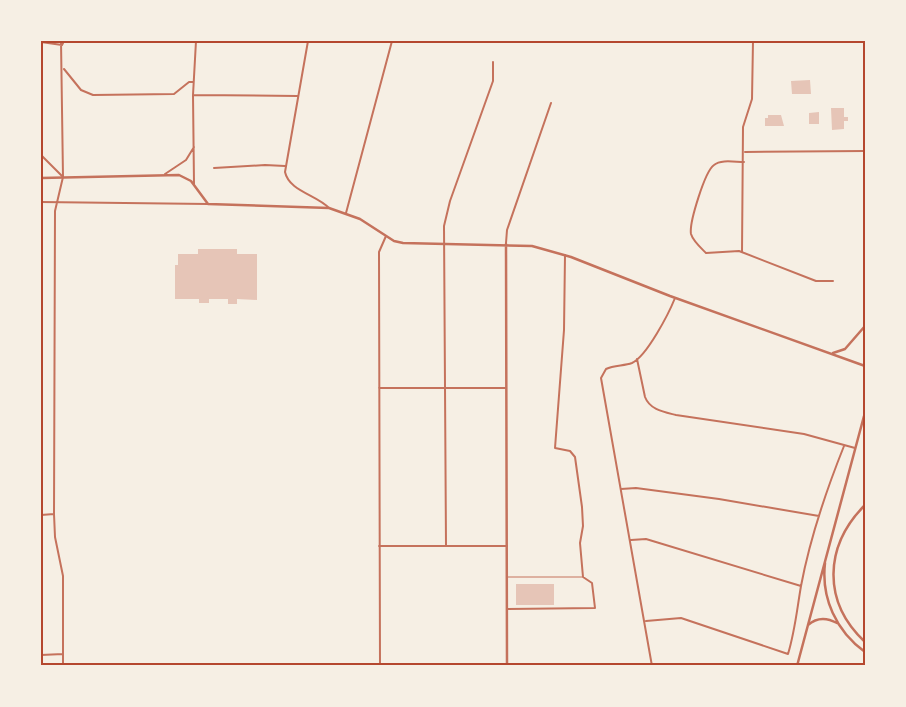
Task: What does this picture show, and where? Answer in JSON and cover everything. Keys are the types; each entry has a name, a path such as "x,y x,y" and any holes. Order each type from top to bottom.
{"street":[{"path":"63,41 63,177 61,191 55,202 54,514 63,576 63,666"},
{"path":"194,185 193,82 196,41"},
{"path":"308,41 285,166 286,178 290,183 317,198 330,208"},
{"path":"346,213 392,41"},
{"path":"742,252 743,122 752,99 753,41"},
{"path":"41,42 62,45"},
{"path":"446,546 444,244 447,210 493,81 494,62"},
{"path":"63,68 81,90 93,95 174,94 189,82 193,82"},
{"path":"193,95 298,96"},
{"path":"506,666 505,388 507,230 551,103"},
{"path":"164,176 186,160 194,145"},
{"path":"744,152 865,151"},
{"path":"41,155 63,177"},
{"path":"744,162 720,162 709,171 696,207 691,234 706,253 742,252 816,280 833,281"},
{"path":"214,168 265,165 285,166"},
{"path":"41,178 183,176 194,185 208,204"},
{"path":"41,202 330,208 346,213 386,236 403,243 527,245 565,256 675,298 865,366"},
{"path":"380,666 379,252 386,236"},
{"path":"507,609 595,608 592,583 583,577 580,543 583,526 582,507 575,457 570,450 555,448 564,330 565,256"},
{"path":"652,666 631,540 601,383 603,372 610,367 629,364 637,359 651,341 675,298"},
{"path":"829,352 842,351 865,326"},
{"path":"637,359 645,397 647,402 656,409 676,415 804,434 854,448"},
{"path":"379,388 505,388"},
{"path":"797,666 825,554 864,416"},
{"path":"645,621 681,618 788,654 798,613 801,586 819,516 844,446"},
{"path":"621,489 636,488 719,499 819,516"},
{"path":"865,505 846,528 839,543 833,575 836,598 842,615 865,642"},
{"path":"41,515 54,514"},
{"path":"631,540 646,539 801,586"},
{"path":"379,546 507,546"},
{"path":"825,554 825,588 830,606 838,624 865,652"},
{"path":"807,626 813,620 822,618 838,624"},
{"path":"41,655 63,654"}],"lane":[{"path":"507,577 583,577"}],"building":[{"path":"810,80 811,94 792,94 791,81"},
{"path":"831,108 844,108 844,117 848,117 848,121 844,121 844,129 832,130"},
{"path":"819,112 819,124 809,124 809,113"},
{"path":"768,115 781,115 784,126 765,126 765,118 768,118"},
{"path":"198,249 237,249 237,254 257,254 257,300 237,299 237,304 228,304 228,299 209,299 209,303 199,303 199,299 175,299 175,265 178,265 178,254 198,254"},
{"path":"516,584 554,584 554,605 516,605"}]}
